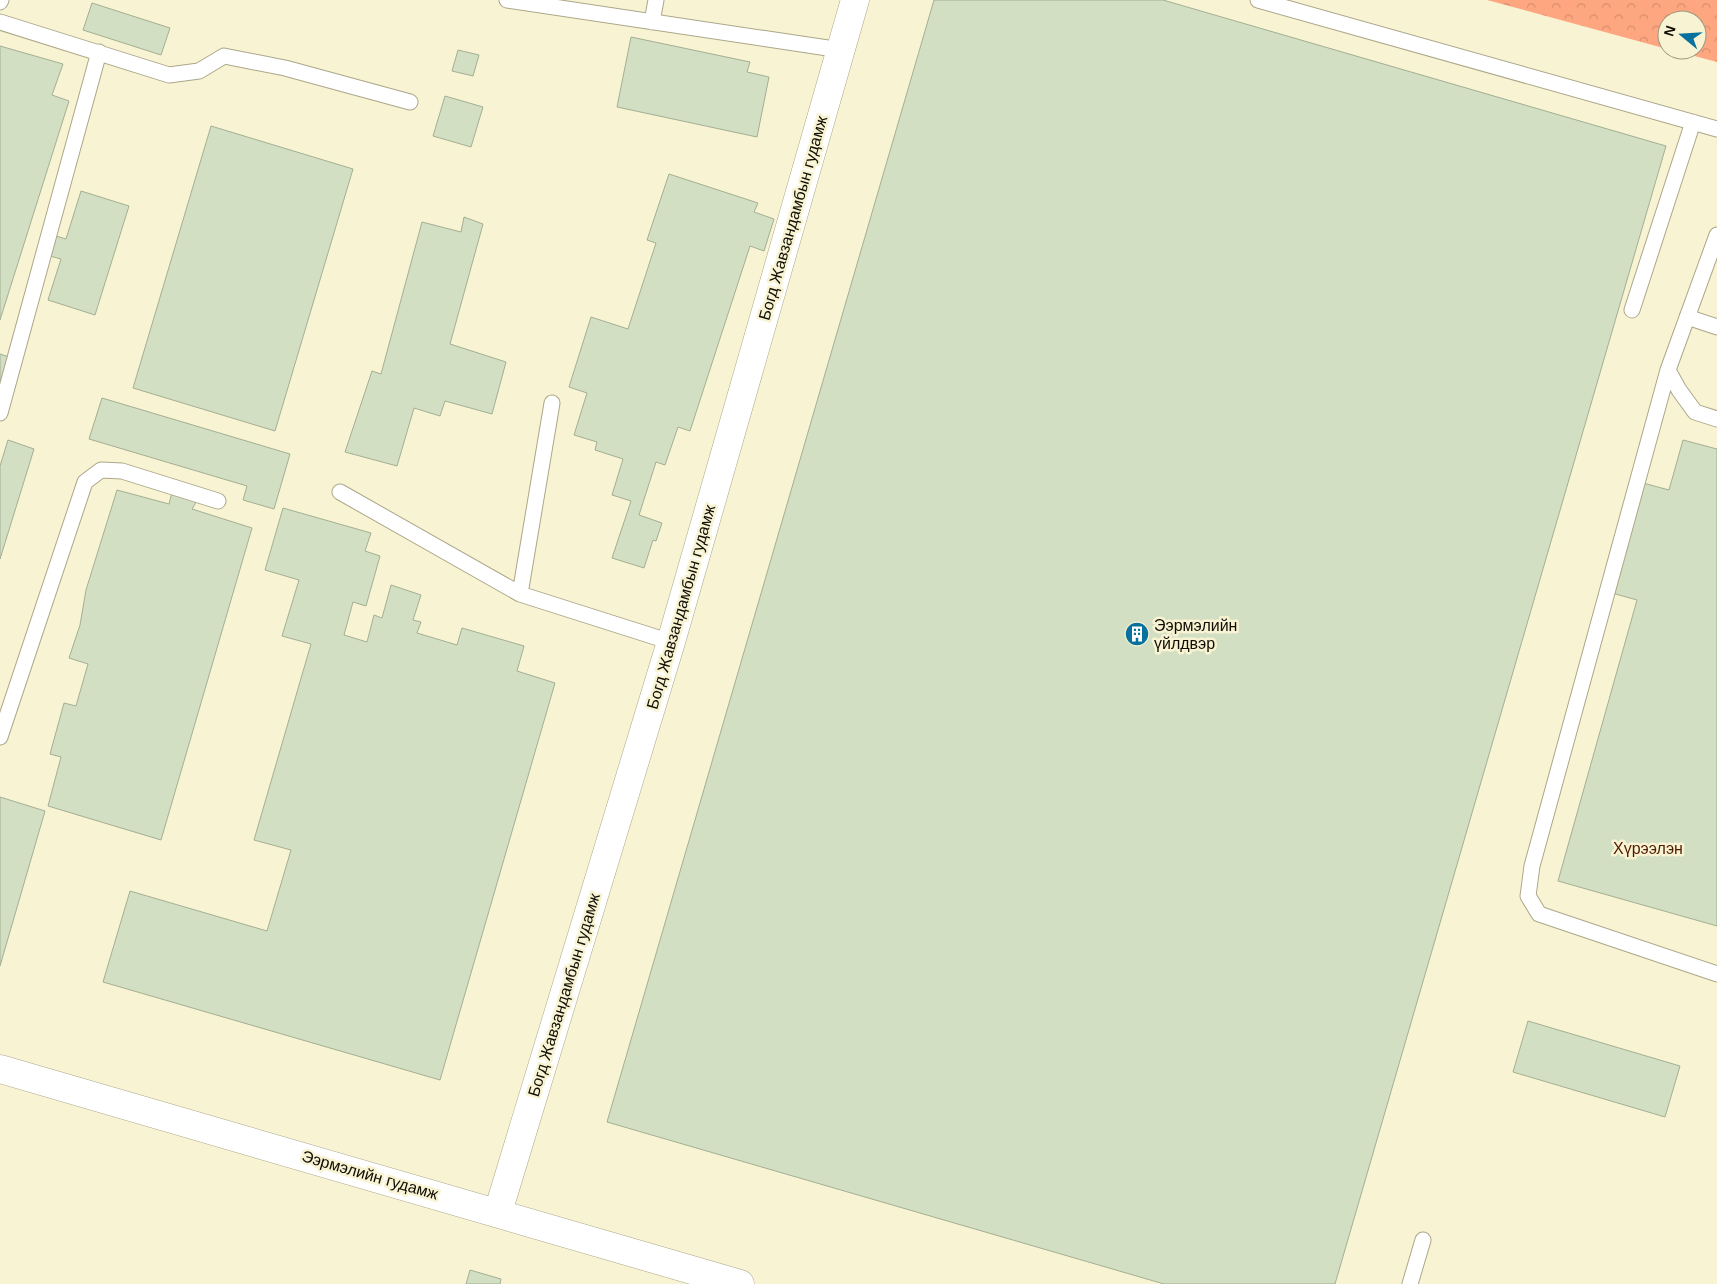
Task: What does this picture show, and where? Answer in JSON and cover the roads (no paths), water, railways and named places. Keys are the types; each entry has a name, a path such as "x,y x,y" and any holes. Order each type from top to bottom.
{"street":[{"name":"Богд Жавзандамбын гудамж","path":"498,1212 671,642 855,0"},
{"name":"Ээрмэлийн гудамж","path":"0,1068 740,1284"}],"lane":[{"path":"512,0 584,6 652,22 841,50"},
{"path":"652,22 656,0"},
{"path":"1258,0 1717,129"},
{"path":"0,22 168,75 198,71 224,56 285,68 410,102"},
{"path":"0,413 99,52"},
{"path":"1632,310 1693,122"},
{"path":"1717,235 1668,370 1532,866 1528,896 1538,914 1717,974"},
{"path":"1687,317 1717,328"},
{"path":"1668,370 1679,390 1695,412 1717,419"},
{"path":"520,594 552,403"},
{"path":"0,737 85,482 101,470 122,471 218,501"},
{"path":"340,492 520,594 671,642"},
{"path":"1410,1284 1423,1240"}],"place":[{"name":"Ээрмэлийн үйлдвэр","path":"1137,634"}],"park label":[{"name":"Хүрээлэн","path":"1648,848"}]}
